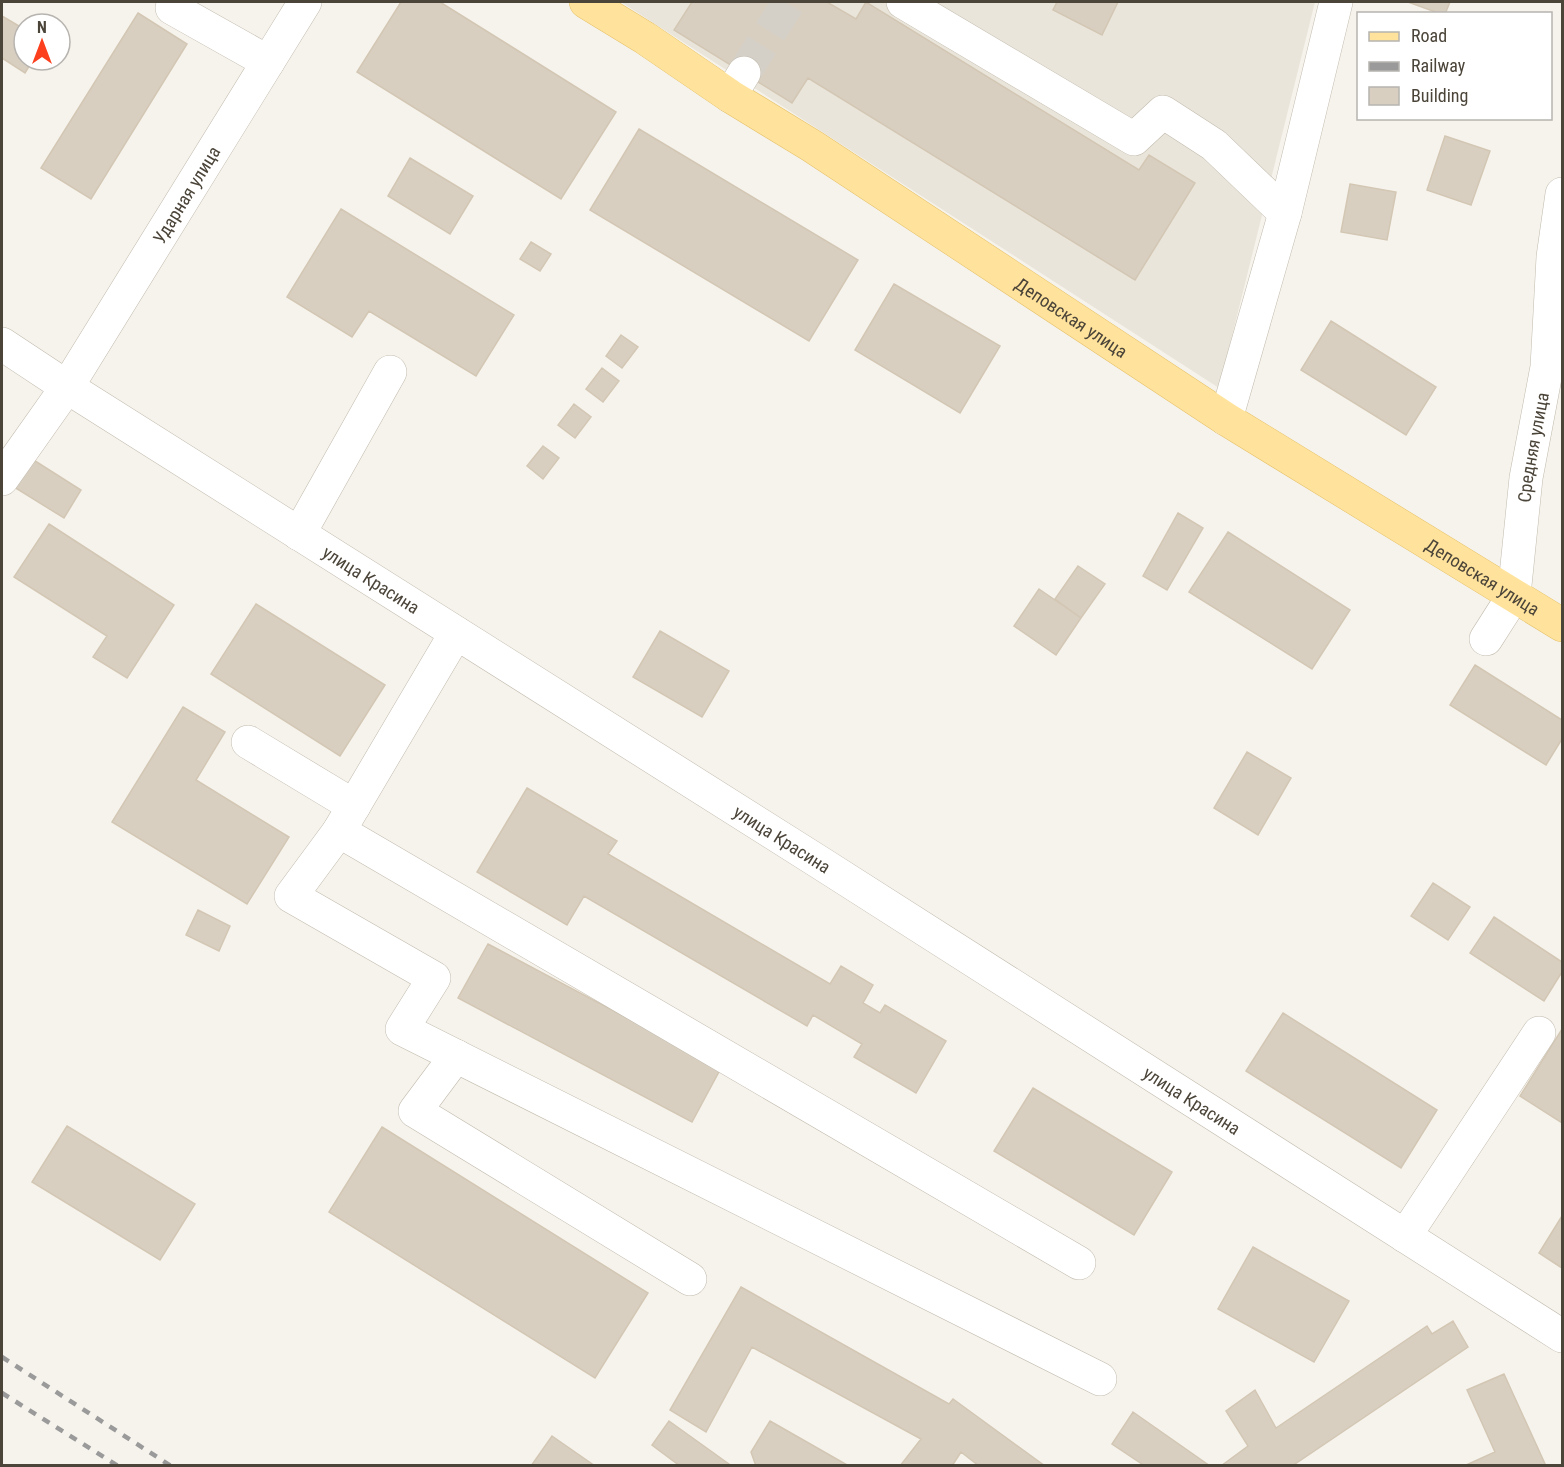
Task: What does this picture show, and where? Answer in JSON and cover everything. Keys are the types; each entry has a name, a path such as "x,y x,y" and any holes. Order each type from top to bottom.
{"main road":[{"name":"Деповская улица","path":"586,2 645,38 737,84 822,153 1226,419 1563,625"}],"street":[{"name":"Ударная улица","path":"2,479 67,387 305,2"},
{"path":"903,2 1134,139 1163,112 1214,145 1285,213"},
{"path":"1226,419 1285,213 1336,2"},
{"path":"172,8 268,62"},
{"name":"Средняя улица","path":"1514,595 1526,478 1547,367 1553,257 1563,194"},
{"name":"улица Красина","path":"2,344 1563,1336"},
{"path":"299,534 390,372"},
{"path":"1486,639 1514,595"},
{"path":"456,633 346,818 291,896 434,978 402,1029 1100,1379"},
{"path":"248,742 346,818 1079,1263"},
{"path":"1405,1236 1539,1033"},
{"path":"456,1056 416,1111 690,1279"}],"shaded area":[{"path":"621,2 1315,2 1219,388"}],"building":[{"path":"401,2 440,2 616,112 561,199 357,72"},
{"path":"692,2 827,2 856,19 866,2 1139,170 1149,155 1195,183 1135,280 808,78 792,103 674,30"},
{"path":"1057,2 1118,2 1102,35 1053,10"},
{"path":"1408,2 1450,2 1446,12 1436,12"},
{"path":"138,13 187,44 91,199 41,168"},
{"path":"2,16 12,22 12,65 2,58"},
{"path":"639,129 858,260 809,341 590,210"},
{"path":"1445,136 1490,151 1471,205 1427,190"},
{"path":"410,158 473,196 450,234 388,196"},
{"path":"1350,184 1396,192 1387,240 1341,232"},
{"path":"341,209 514,315 476,376 369,311 352,337 287,297"},
{"path":"531,242 551,254 540,271 520,259"},
{"path":"894,284 1000,346 960,413 855,350"},
{"path":"1331,321 1436,387 1406,435 1301,370"},
{"path":"621,335 638,347 622,368 606,356"},
{"path":"602,368 619,381 603,402 586,389"},
{"path":"574,404 591,417 575,438 558,425"},
{"path":"543,446 559,458 543,479 527,466"},
{"path":"32,459 81,490 64,518 14,487"},
{"path":"1178,513 1203,528 1167,590 1143,576"},
{"path":"49,524 174,605 127,678 93,657 107,636 14,577"},
{"path":"1228,532 1350,610 1312,669 1189,592"},
{"path":"1078,566 1105,584 1081,618 1055,599"},
{"path":"1039,589 1081,618 1056,655 1014,626"},
{"path":"256,604 385,685 340,756 211,674"},
{"path":"660,631 729,671 702,717 633,677"},
{"path":"1475,665 1562,720 1562,739 1546,765 1450,705"},
{"path":"183,707 225,732 196,780 289,837 247,904 112,822"},
{"path":"1247,752 1291,778 1258,835 1214,808"},
{"path":"527,788 617,841 608,854 830,984 841,966 873,985 863,1003 880,1013 885,1005 946,1041 916,1093 854,1057 862,1044 813,1015 807,1026 584,896 567,925 477,872"},
{"path":"1433,883 1470,907 1448,940 1411,916"},
{"path":"198,910 230,926 219,951 186,935"},
{"path":"1494,917 1562,962 1562,972 1544,1001 1470,953"},
{"path":"488,944 721,1068 692,1122 458,998"},
{"path":"1283,1013 1437,1110 1401,1168 1246,1071"},
{"path":"1562,1029 1562,1123 1520,1096"},
{"path":"1033,1088 1172,1172 1134,1235 994,1151"},
{"path":"67,1126 195,1204 160,1260 32,1182"},
{"path":"382,1127 648,1293 595,1378 329,1212"},
{"path":"1562,1216 1562,1268 1539,1253"},
{"path":"1253,1247 1349,1301 1314,1362 1218,1309"},
{"path":"741,1287 949,1404 953,1399 1045,1466 979,1466 961,1452 952,1466 900,1466 921,1439 752,1347 706,1432 670,1410"},
{"path":"1453,1321 1468,1347 1292,1466 1221,1466 1248,1446 1226,1411 1255,1390 1276,1428 1427,1326 1432,1334"},
{"path":"1504,1374 1546,1466 1464,1466 1495,1452 1467,1390"},
{"path":"1133,1412 1210,1466 1145,1466 1112,1444"},
{"path":"669,1421 729,1464 727,1466 680,1466 652,1445"},
{"path":"770,1421 849,1466 756,1466 751,1452"},
{"path":"552,1436 595,1466 531,1466"}],"tunnel":[{"path":"744,73 789,2"}],"railway":[{"path":"2,1357 171,1466"},
{"path":"2,1393 118,1466"}]}
